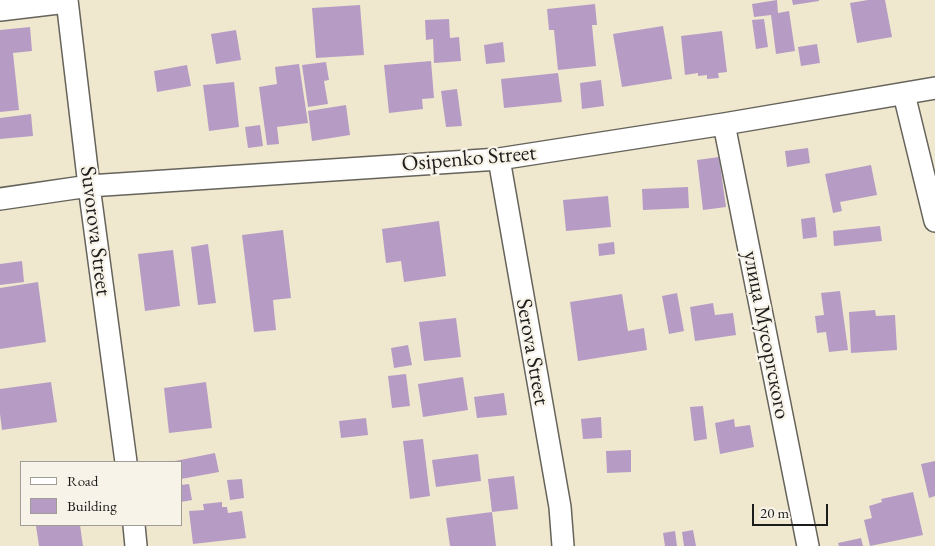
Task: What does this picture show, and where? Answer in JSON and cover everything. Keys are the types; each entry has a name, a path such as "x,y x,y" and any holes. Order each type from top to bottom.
{"street":[{"path":"0,10 67,1"},
{"name":"Suvorova Street","path":"67,1 89,186 126,461"},
{"name":"Osipenko Street","path":"0,199 89,186 498,159 724,124 935,88"},
{"path":"904,94 935,221"},
{"name":"улица Мусоргского","path":"724,124 808,546"},
{"name":"Serova Street","path":"498,159 560,507 563,546"},
{"path":"134,526 136,546"}],"building":[{"path":"777,0 778,13 789,11 795,51 776,54 771,15 754,17 752,4"},
{"path":"792,0 819,0 819,1 793,5"},
{"path":"885,0 892,37 857,43 850,3"},
{"path":"595,4 597,25 592,25 596,66 558,70 554,30 549,30 547,9"},
{"path":"360,5 364,55 316,58 312,8"},
{"path":"449,19 450,38 459,37 461,61 434,63 433,39 426,40 425,20"},
{"path":"764,19 768,47 756,49 752,20"},
{"path":"663,26 672,79 622,87 613,34"},
{"path":"30,27 32,51 13,53 19,110 0,112 0,30"},
{"path":"236,30 241,60 216,64 211,34"},
{"path":"722,31 727,72 718,73 719,78 707,79 707,75 698,76 698,73 685,75 681,36"},
{"path":"503,42 505,62 486,64 484,45"},
{"path":"817,44 820,63 801,66 798,47"},
{"path":"431,61 434,98 422,99 423,109 389,113 384,65"},
{"path":"326,62 329,80 324,81 328,104 308,107 302,65"},
{"path":"299,64 308,123 277,127 279,144 267,145 259,87 277,84 275,67"},
{"path":"187,65 191,86 157,92 154,71"},
{"path":"558,73 562,102 504,108 501,79"},
{"path":"601,80 604,106 582,109 580,83"},
{"path":"234,82 239,127 209,131 203,85"},
{"path":"457,89 462,126 446,127 441,91"},
{"path":"346,105 350,135 312,141 308,111"},
{"path":"31,114 33,136 0,139 0,118"},
{"path":"260,125 263,146 248,148 245,127"},
{"path":"808,148 810,163 787,167 785,151"},
{"path":"719,157 726,207 703,210 697,160"},
{"path":"871,165 877,195 840,202 842,211 833,213 825,174"},
{"path":"688,187 689,208 643,210 642,189"},
{"path":"608,196 611,227 566,231 563,200"},
{"path":"815,217 817,237 803,239 801,219"},
{"path":"439,221 446,276 404,282 401,261 386,263 382,229"},
{"path":"880,226 882,241 834,246 833,231"},
{"path":"283,230 291,298 273,300 276,330 254,332 242,235"},
{"path":"614,242 615,254 599,256 598,244"},
{"path":"208,244 216,303 198,305 191,247"},
{"path":"173,250 180,306 145,311 138,254"},
{"path":"22,261 24,282 0,285 0,264"},
{"path":"38,282 46,342 0,349 0,288"},
{"path":"840,291 848,350 829,352 826,332 817,333 815,316 824,315 821,293"},
{"path":"677,293 684,331 669,334 662,296"},
{"path":"622,294 628,331 644,328 647,350 578,361 570,302"},
{"path":"713,303 715,315 733,313 736,335 695,341 690,307"},
{"path":"875,310 876,316 895,315 897,350 851,353 849,312"},
{"path":"456,318 461,357 424,361 419,322"},
{"path":"408,345 412,365 394,368 391,348"},
{"path":"406,374 410,406 392,408 388,376"},
{"path":"463,377 468,410 423,417 418,384"},
{"path":"51,382 57,422 2,430 0,389"},
{"path":"206,382 212,428 169,433 164,388"},
{"path":"504,393 507,415 477,418 474,397"},
{"path":"703,406 707,439 694,441 690,407"},
{"path":"601,417 602,438 583,439 581,419"},
{"path":"366,418 368,435 341,438 339,421"},
{"path":"734,419 735,427 750,425 754,447 720,454 715,423"},
{"path":"423,439 430,496 410,499 403,441"},
{"path":"631,450 631,472 607,473 606,451"},
{"path":"215,453 219,472 182,479 182,461 175,461"},
{"path":"478,454 481,481 436,487 432,460"},
{"path":"935,461 935,496 929,498 921,464"},
{"path":"514,476 518,509 492,512 488,479"},
{"path":"242,479 244,498 230,500 227,480"},
{"path":"189,484 192,500 182,502 182,485"},
{"path":"913,492 923,535 870,546 864,520 872,518 869,506 882,502 881,499"},
{"path":"222,502 222,507 227,507 228,513 242,511 246,538 193,544 189,511 204,510 203,504"},
{"path":"492,512 496,546 450,546 446,518"},
{"path":"36,526 80,526 83,546 39,546"},
{"path":"693,530 696,546 684,546 682,532"},
{"path":"675,531 677,546 665,546 663,533"},
{"path":"861,538 863,546 839,546 838,543"}]}
